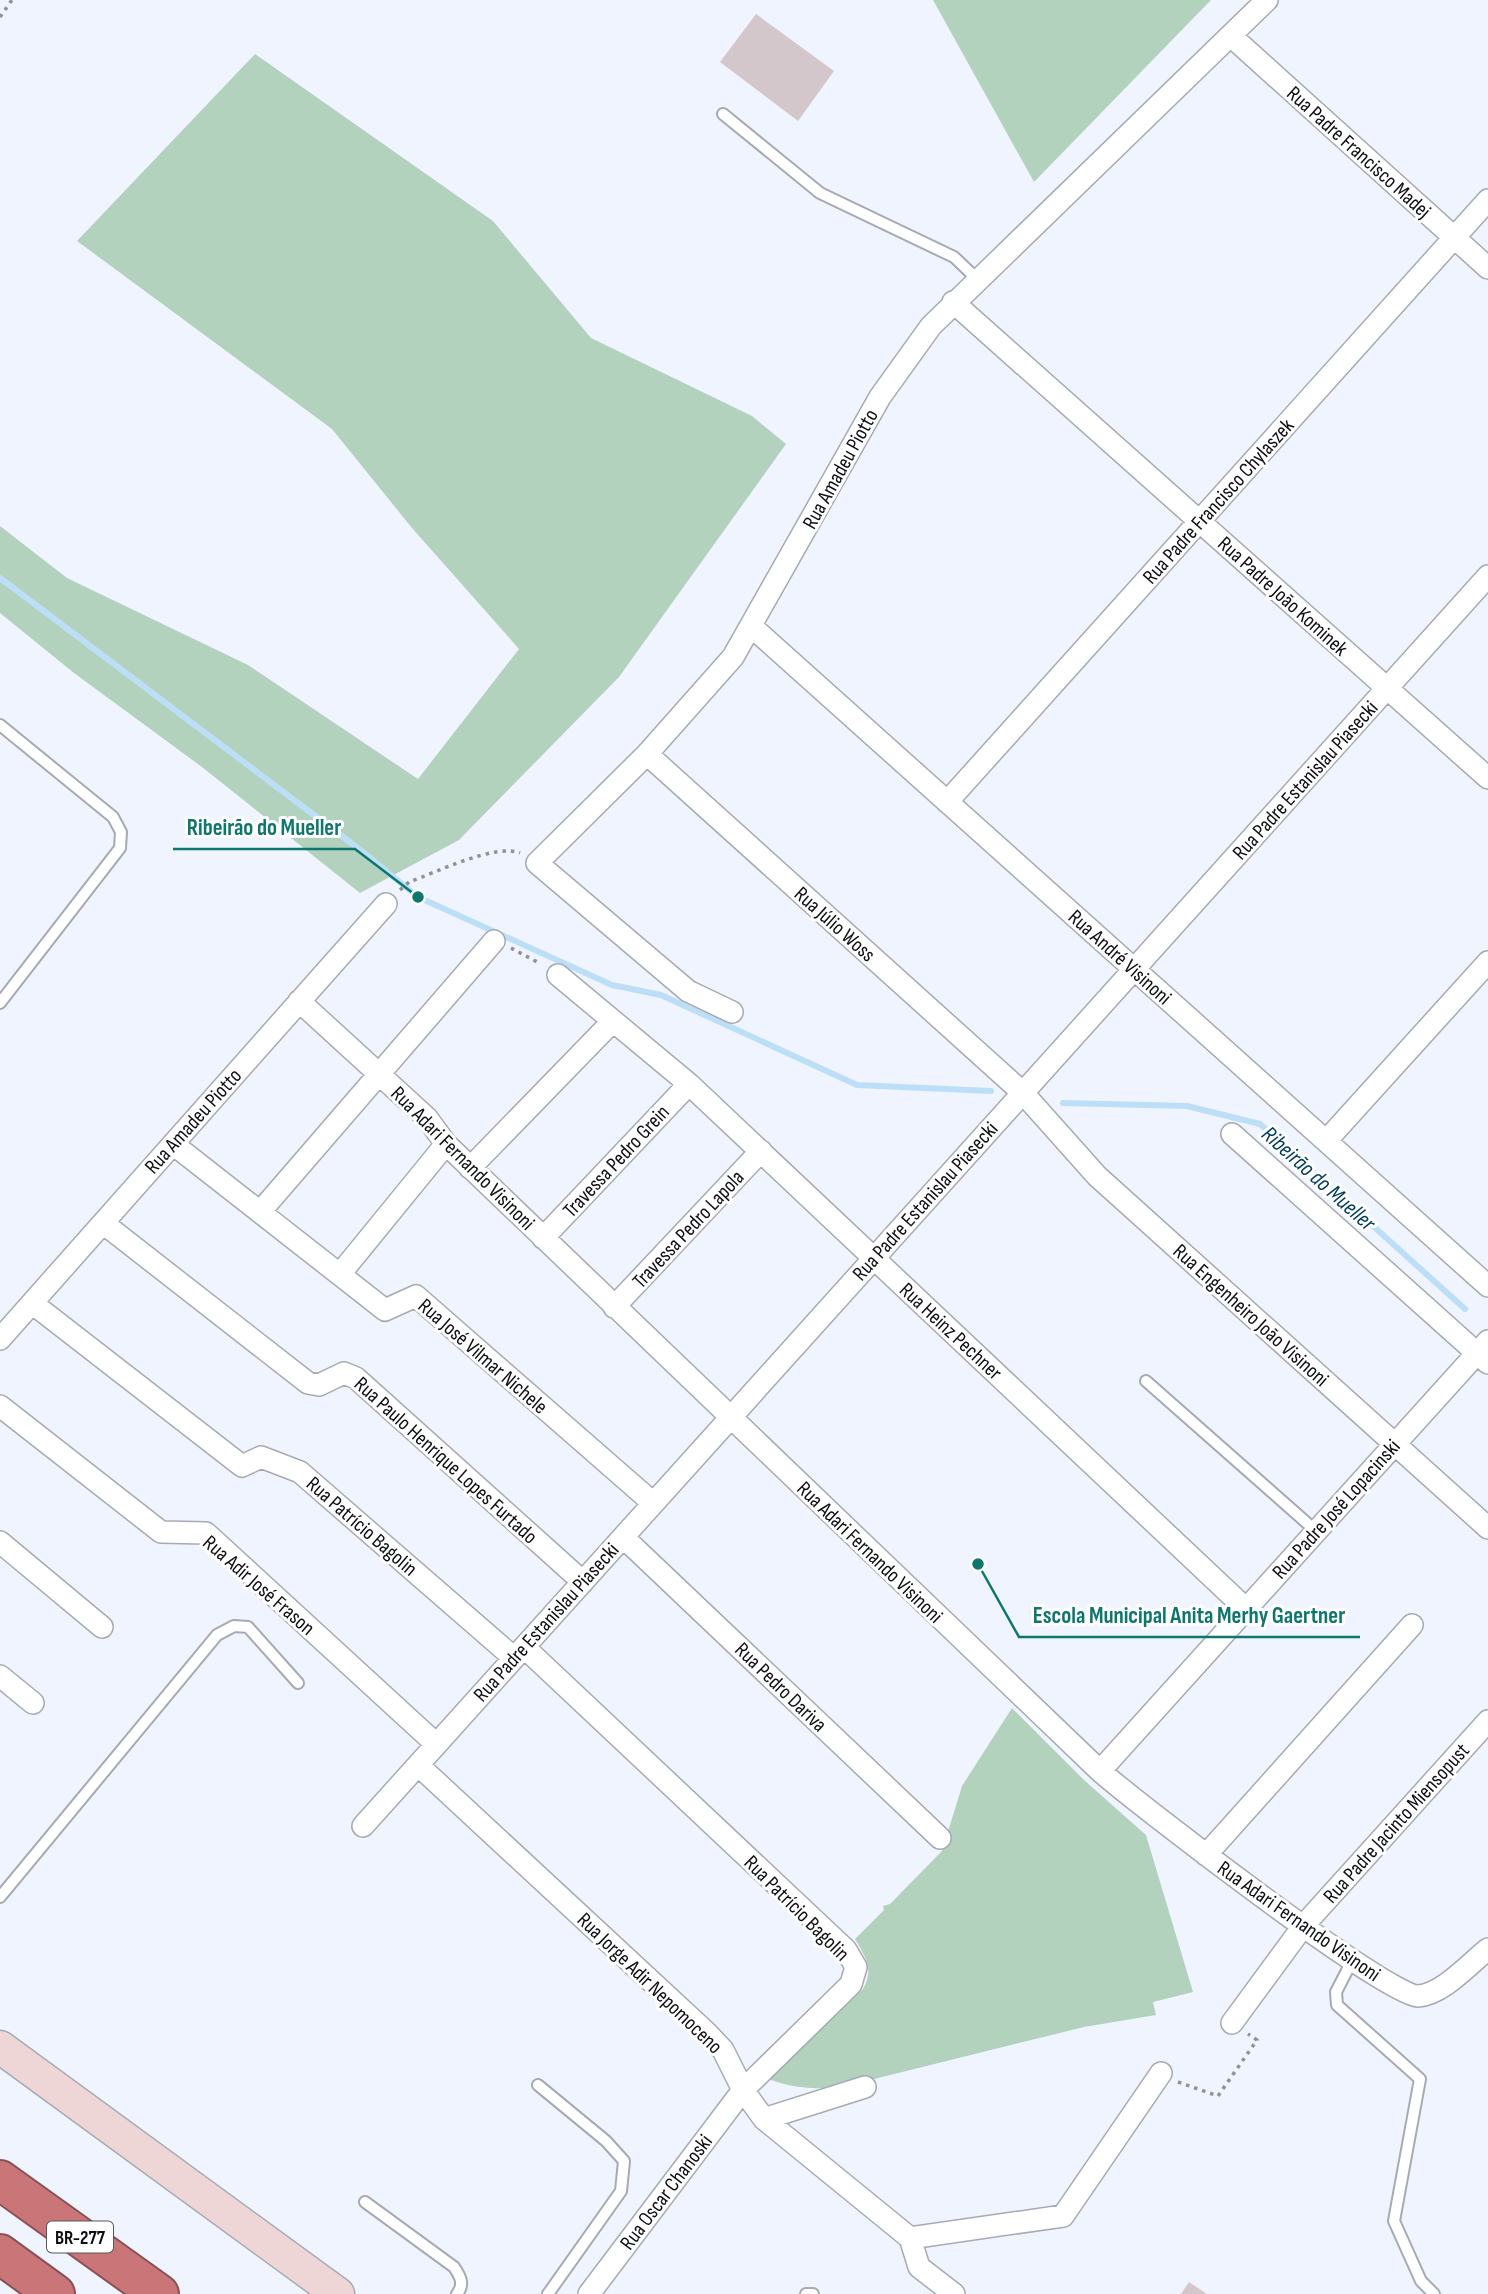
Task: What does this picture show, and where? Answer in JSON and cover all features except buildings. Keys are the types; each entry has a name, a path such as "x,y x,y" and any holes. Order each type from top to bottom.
{"highway":[{"name":"BR-277","path":"0,2180 159,2294"},
{"name":"BR-277","path":"0,2255 55,2294"},
{"path":"0,2280 15,2294"}],"main road":[{"path":"0,2048 338,2294"}],"street":[{"name":"Rua Amadeu Piotto","path":"537,863 648,754 716,679 752,627 890,380 910,351 976,278 1267,0"},
{"name":"Rua Padre Francisco Madej","path":"1231,36 1488,268"},
{"name":"Rua Padre Francisco Chylaszek","path":"947,802 1488,200"},
{"name":"Rua Padre João Kominek","path":"953,302 1488,778"},
{"name":"Rua Padre Estanislau Piasecki","path":"363,1826 1488,576"},
{"name":"Rua André Visinoni","path":"752,627 1488,1286"},
{"name":"Rua Júlio Woss","path":"648,754 1023,1093"},
{"path":"537,863 688,991 732,1012"},
{"name":"Rua Amadeu Piotto","path":"0,1339 386,904"},
{"path":"260,1212 495,942"},
{"path":"1326,1142 1488,962"},
{"name":"Rua Heinz Pechner","path":"558,975 689,1084 1246,1609"},
{"name":"Rua Adari Fernando Visinoni","path":"299,1001 427,1118 446,1144 470,1168 1100,1771 1206,1855 1399,1990 1418,1996 1431,1993 1488,1949"},
{"path":"470,1168 613,1021"},
{"name":"Travessa Pedro Grein","path":"543,1238 689,1084"},
{"name":"Rua Engenheiro João Visinoni","path":"1023,1093 1062,1140 1097,1175 1488,1528"},
{"path":"1233,1134 1484,1352"},
{"name":"Rua José Vilmar Nichele","path":"173,1144 385,1310 416,1296 653,1503"},
{"path":"340,1274 446,1144"},
{"name":"Travessa Pedro Lapola","path":"614,1307 761,1152"},
{"name":"Rua Paulo Henrique Lopes Furtado","path":"103,1223 308,1383 319,1385 344,1373 356,1378 583,1582"},
{"name":"Rua Patrício Bagolin","path":"32,1303 242,1466 261,1457 285,1464 306,1476 519,1653 846,1950 856,1967 855,1975 844,1991 743,2090"},
{"name":"Rua Padre José Lopacinski","path":"1100,1771 1395,1444 1484,1352"},
{"name":"Rua Adir José Frason","path":"0,1406 161,1532 206,1533 436,1744"},
{"name":"Rua Pedro Dariva","path":"623,1536 940,1838"},
{"path":"0,1542 102,1628"},
{"path":"1206,1855 1412,1625"},
{"path":"0,1676 33,1703"},
{"name":"Rua Padre Jacinto Miensopust","path":"1304,1924 1488,1721"},
{"name":"Rua Jorge Adir Nepomoceno","path":"418,1765 707,2033 734,2068 743,2090 764,2119 910,2238"},
{"path":"1232,2023 1304,1924"},
{"path":"954,2294 919,2267 910,2238 1063,2216 1161,2073"},
{"path":"764,2119 865,2087"},
{"name":"Rua Oscar Chanoski","path":"589,2294 743,2090"}],"lane":[{"path":"723,114 820,193 954,257 976,278"},
{"path":"0,725 113,817 121,832 120,848 0,1003"},
{"path":"1146,1381 1316,1531"},
{"path":"0,1897 217,1635 234,1626 248,1627 298,1683"},
{"path":"1353,1959 1336,1992 1338,2005 1420,2079 1394,2221 1421,2281 1434,2294"},
{"path":"537,2085 606,2141 624,2161 621,2191 548,2294"},
{"path":"365,2202 454,2267 461,2278 461,2289 457,2294"},
{"path":"806,2294 813,2294"}],"path":[{"path":"0,17 12,0"},
{"path":"409,882 502,851 518,852 537,863"},
{"path":"495,942 523,953 558,975"},
{"path":"1161,2073 1185,2086 1218,2096 1257,2040"}],"green space":[{"path":"933,0 1211,0 1034,182"},
{"path":"255,54 493,221 591,338 752,416 786,444 619,677 459,840 360,893 202,767 74,673 0,613 0,526 67,578 248,665 418,779 519,649 412,528 332,429 77,241"},
{"path":"1012,1708 1084,1780 1146,1835 1193,1992 1153,2002 1156,2015 1084,2027 846,2086 805,2088 766,2078 863,1989 868,1969 855,1939 884,1910 883,1906 890,1904 942,1851 962,1786"}],"waterway":[{"name":"Ribeirão do Mueller","path":"0,578 363,852 418,897 612,985 661,995 857,1085 991,1091"},
{"name":"Ribeirão do Mueller","path":"1063,1103 1187,1106 1260,1124 1465,1309"}],"place":[{"name":"Ribeirão do Mueller","path":"418,897"},
{"name":"Escola Municipal Anita Merhy Gaertner","path":"978,1564"}]}
